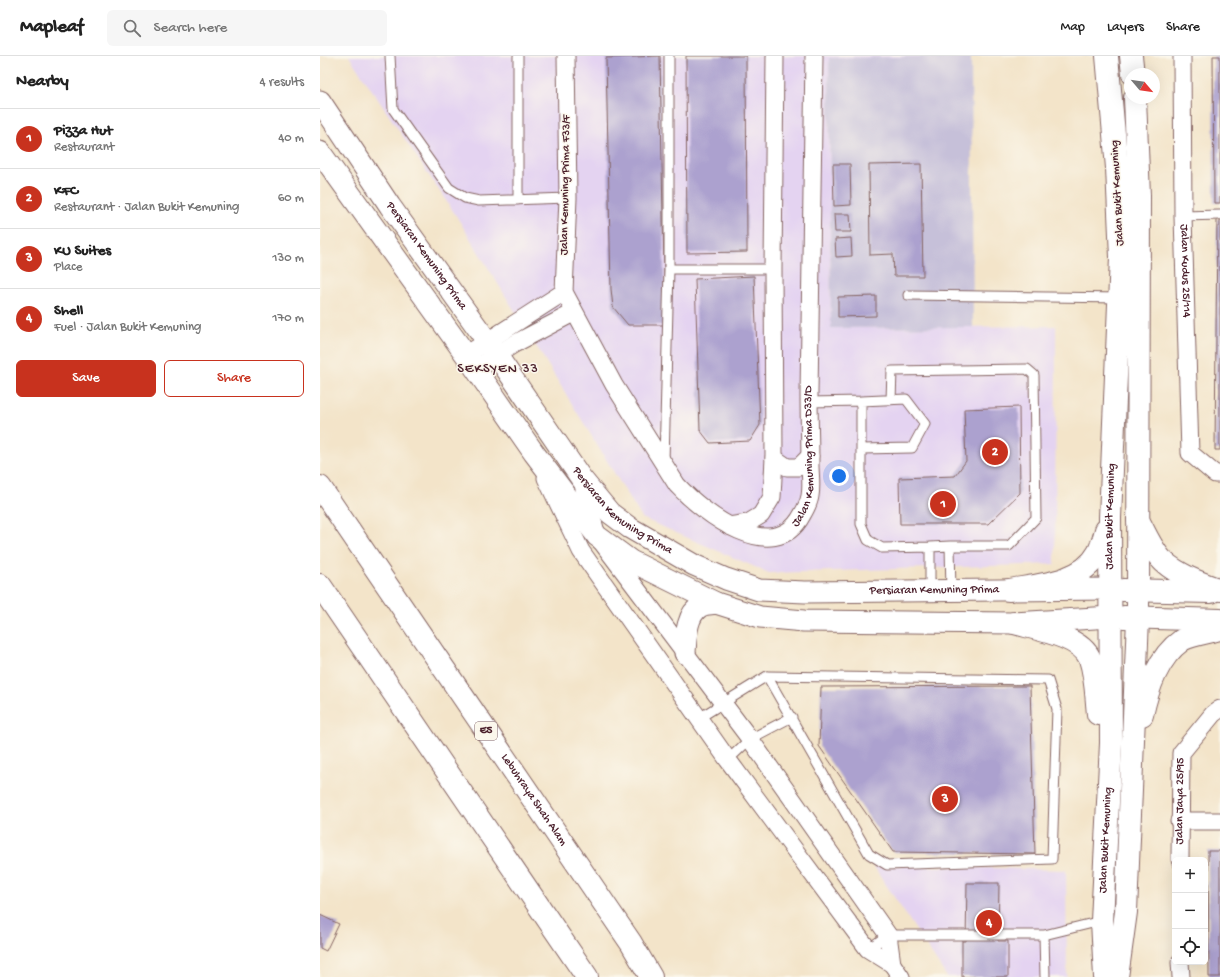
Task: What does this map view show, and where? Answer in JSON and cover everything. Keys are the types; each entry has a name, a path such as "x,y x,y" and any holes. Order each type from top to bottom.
{"main road":[{"name":"Jalan Bukit Kemuning","path":"1107,56 1117,168 1121,257 1128,299 1138,519 1138,618 1126,912 1117,977"},
{"path":"1131,56 1132,68"},
{"name":"Jalan Bukit Kemuning","path":"1105,977 1102,921 1111,743 1110,518 1128,299 1139,196 1135,104"},
{"name":"Lebuhraya Shah Alam","path":"320,487 631,943 651,977"},
{"path":"1009,590 1076,575 1093,561 1098,553 1110,518"},
{"path":"1138,519 1155,550 1164,562 1187,577 1220,591"},
{"path":"320,585 587,977"},
{"path":"1110,589 1137,591 1220,591"},
{"path":"1111,617 1220,620"},
{"path":"1014,622 1061,636 1080,646 1089,657 1095,677 1098,714 1111,743"},
{"path":"1132,767 1145,703 1154,676 1165,657 1182,640 1220,629"}],"street":[{"name":"Jalan Kemuning Prima F33/F","path":"566,56 568,198 564,292 573,313 614,385 677,485 690,500 728,526"},
{"name":"Jalan Kemuning Prima D33/D","path":"728,526 748,523 761,515 772,497 774,458 773,268 775,56"},
{"name":"Jalan Kemuning Prima D33/D","path":"728,526 750,536 767,537 784,535 794,527 802,516 810,496 809,402 814,56"},
{"name":"Jalan Kudus 25/114","path":"1182,56 1183,216 1190,453 1217,474"},
{"name":"Persiaran Kemuning Prima","path":"320,101 390,206 492,348 581,478 610,513 630,528 694,564 726,579 759,590 805,592 1110,589"},
{"name":"Persiaran Kemuning Prima","path":"320,152 471,362 534,453 597,536 631,562 716,603 760,617 804,621 1014,622 1111,617"},
{"path":"471,362 492,348 564,292"},
{"path":"492,348 573,313"},
{"path":"534,453 581,551 728,760 868,949 896,970"},
{"path":"774,458 787,467 799,467 810,456"},
{"path":"581,478 597,536 750,739 888,935 896,970"},
{"path":"685,652 688,626 693,614 701,606 716,603"},
{"name":"Jalan Jaya 25/95","path":"1180,857 1181,753 1213,714 1220,708"},
{"path":"1180,821 1220,821"},
{"path":"1180,965 1180,977"}],"lane":[{"path":"390,56 393,109 448,188 465,198 479,201 568,198"},
{"path":"518,56 518,200"},
{"path":"664,463 669,269 669,56"},
{"path":"1183,216 1220,215"},
{"path":"669,269 773,268"},
{"path":"908,295 1128,299"},
{"path":"861,401 861,524 868,540 882,548 930,546 1009,546 1036,518 1034,375 1026,369 892,371 891,400"},
{"path":"809,402 906,399 925,424 912,448 861,450"},
{"path":"930,546 930,591"},
{"path":"950,546 951,591"},
{"path":"699,718 767,676 1048,680 1057,709 1052,859 887,865 869,854 792,717 767,676"},
{"path":"728,760 750,739 792,717"},
{"path":"868,949 888,935 1044,935 1102,921"},
{"path":"1044,935 1045,977"}],"shaded area":[{"path":"349,56 980,56 829,59 831,328 1056,326 1055,564 769,573 642,518 457,217"},
{"path":"971,56 973,327 831,328 829,58"},
{"path":"873,865 1066,870 1067,977 947,977"}],"building":[{"path":"660,56 665,325 628,325 613,307 611,289 606,58"},
{"path":"686,56 746,56 747,252 687,253"},
{"path":"1213,56 1220,56 1220,203 1214,203"},
{"path":"833,164 850,164 851,205 834,206"},
{"path":"921,164 923,276 894,276 893,254 870,255 869,165"},
{"path":"834,214 850,214 851,232 835,232"},
{"path":"1217,219 1220,219 1220,450 1215,450"},
{"path":"851,238 852,256 836,257 835,239"},
{"path":"754,276 760,425 750,441 710,443 700,430 695,279"},
{"path":"876,296 876,316 838,317 838,297"},
{"path":"1019,407 1020,493 988,524 900,524 899,478 955,476 966,461 964,409"},
{"path":"1030,686 1035,854 893,852 819,746 821,687"},
{"path":"1208,851 1220,851 1220,977 1209,977"},
{"path":"967,883 999,883 998,941 1008,941 1008,977 962,977 962,941 966,941"},
{"path":"320,915 339,924 326,951 320,948"}],"place":[{"name":"KFC","path":"995,452"},
{"name":"Pizza Hut","path":"943,504"},
{"name":"KU Suites","path":"945,799"},
{"name":"Shell","path":"989,923"}],"district":[{"name":"SEKSYEN 33","path":"498,369"}]}
